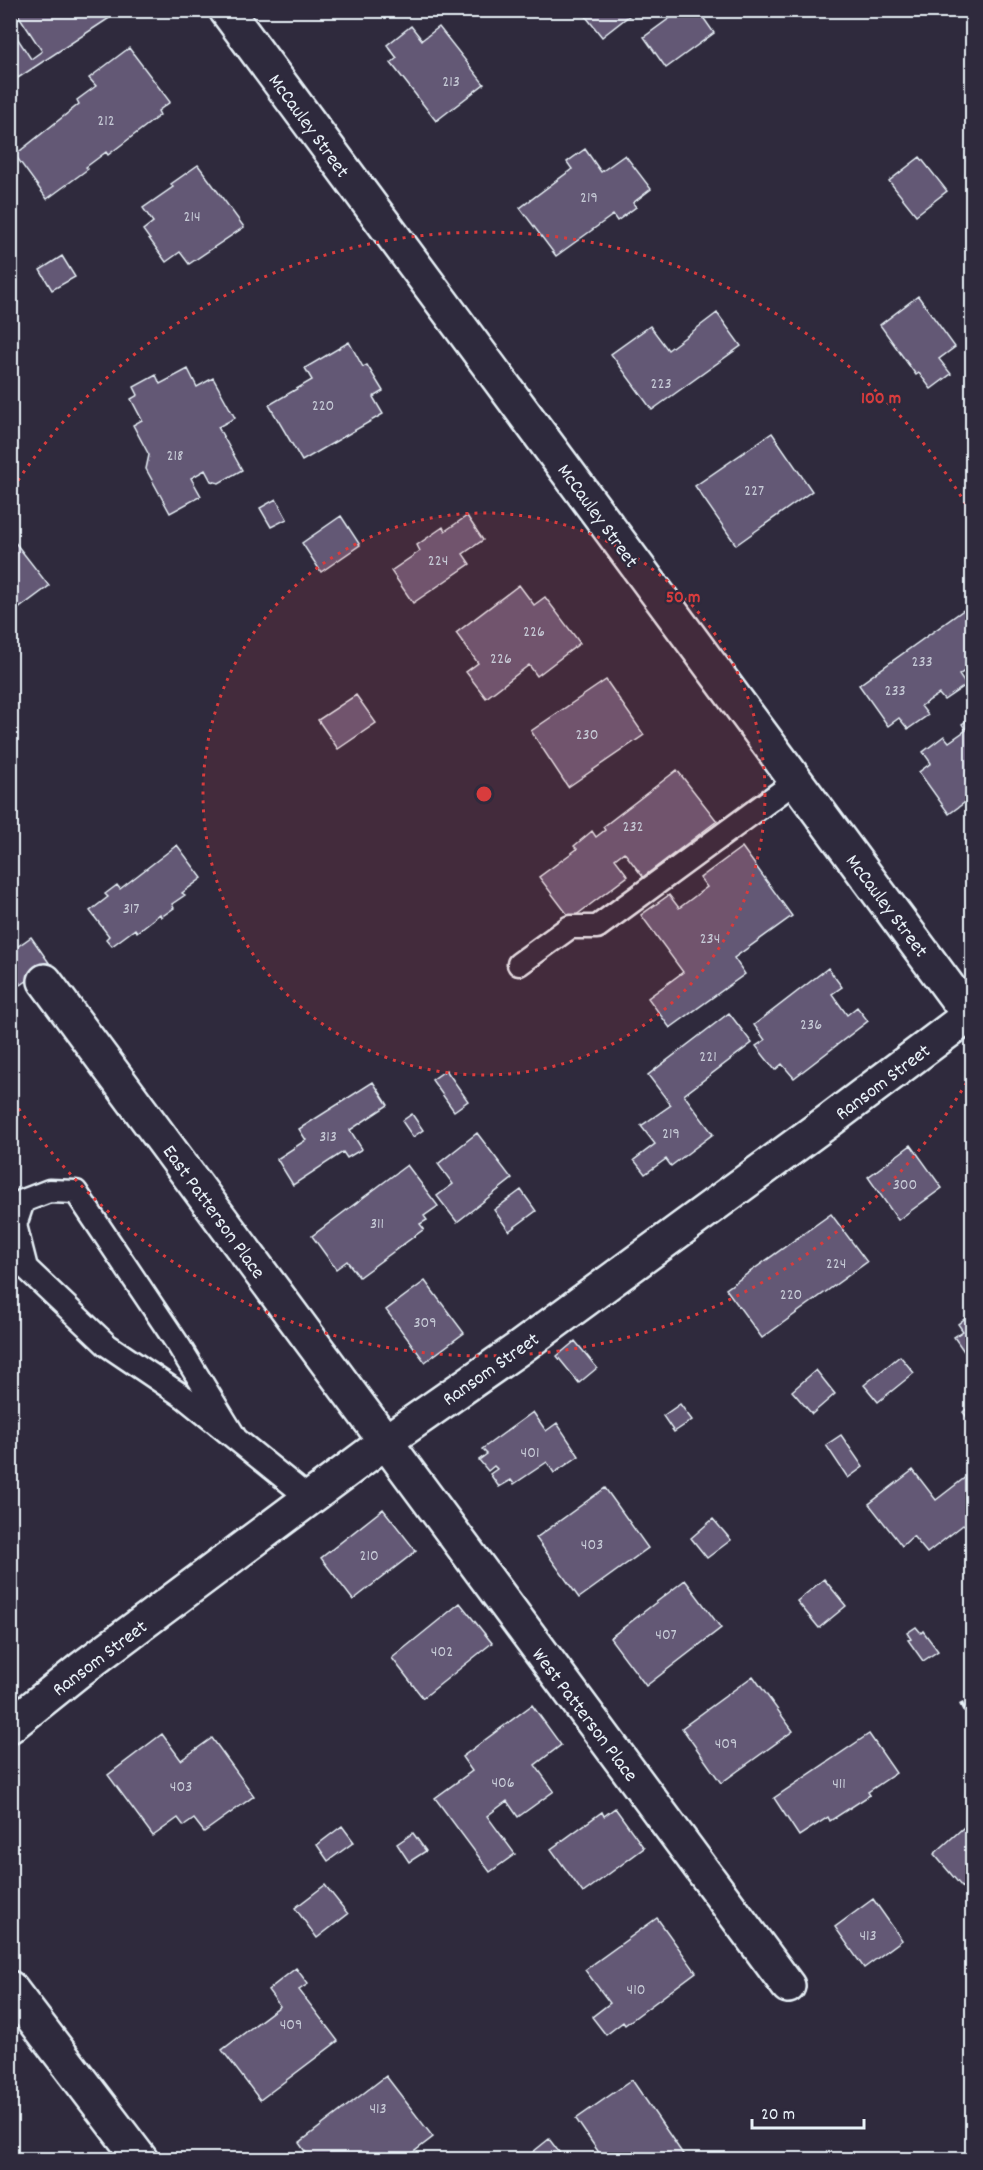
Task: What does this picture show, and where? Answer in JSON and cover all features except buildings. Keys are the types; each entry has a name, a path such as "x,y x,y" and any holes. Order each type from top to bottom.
{"street":[{"name":"McCauley Street","path":"226,10 972,1016"},
{"name":"East Patterson Place","path":"45,981 384,1442"},
{"name":"Ransom Street","path":"10,1726 81,1669 384,1442 518,1348 972,1016"},
{"name":"West Patterson Place","path":"384,1442 788,1986"},
{"path":"14,2000 141,2160"}],"lane":[{"path":"519,964 570,927 597,927 796,781"},
{"path":"236,1439 179,1346 76,1192 49,1191 23,1201 15,1225 26,1268 107,1345 184,1397 309,1498"}],"railway":[{"path":"961,1703 972,1725"}]}
